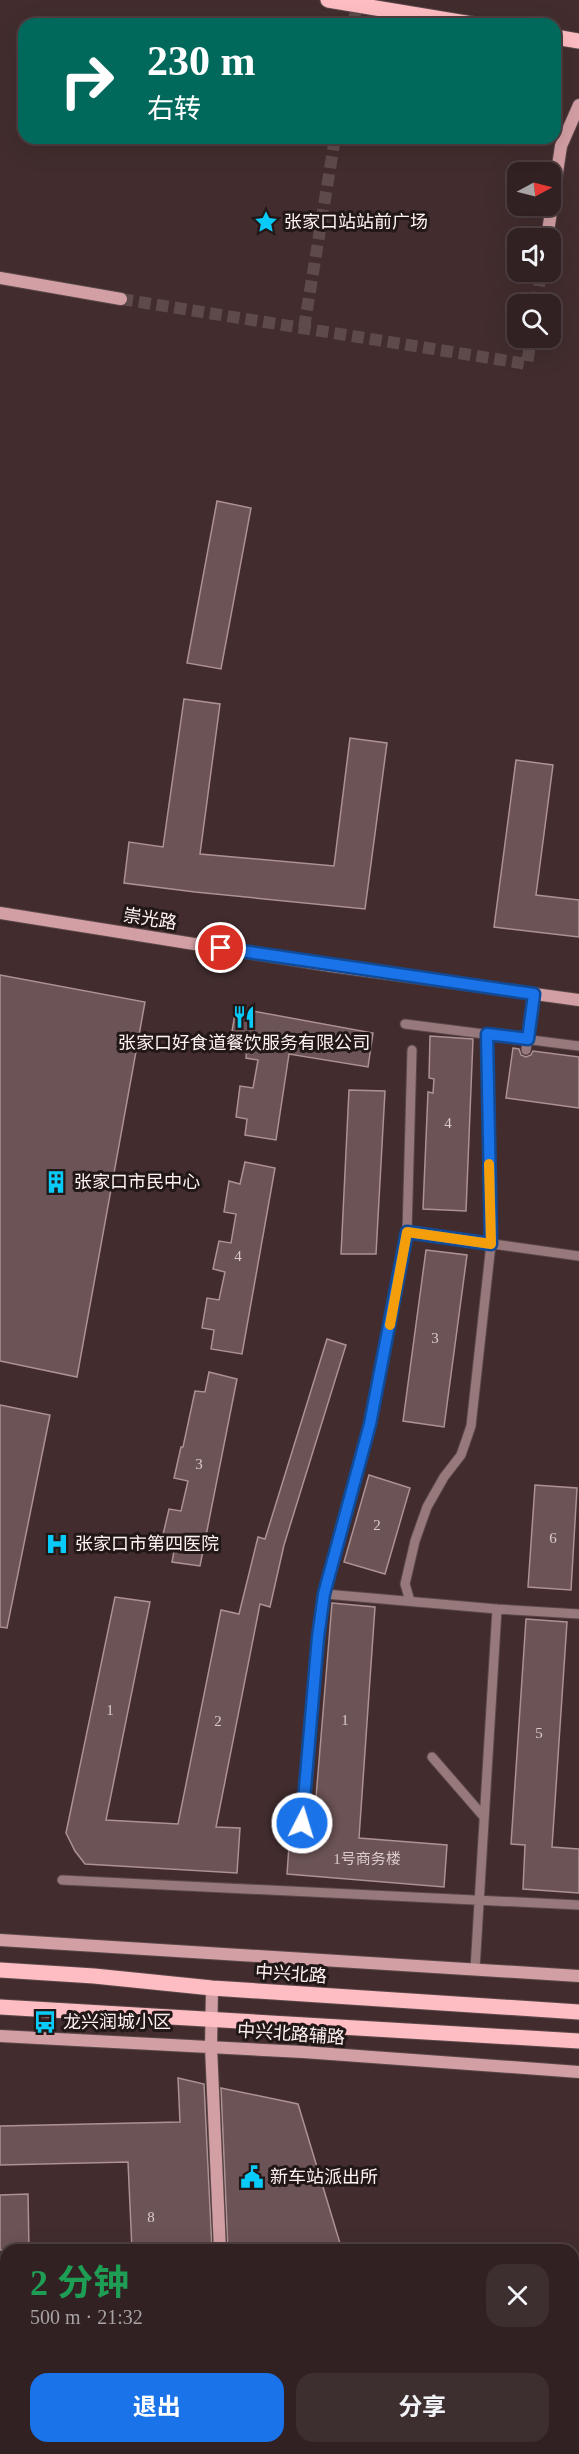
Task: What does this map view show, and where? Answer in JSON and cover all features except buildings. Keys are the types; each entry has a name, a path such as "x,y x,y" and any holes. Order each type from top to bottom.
{"main road":[{"path":"328,0 436,18"},
{"path":"561,38 579,41"},
{"name":"中兴北路","path":"0,1970 93,1976 212,1988 579,2012"},
{"path":"0,2007 579,2042"}],"street":[{"path":"549,228 561,146 579,105"},
{"path":"0,278 121,299"},
{"name":"崇光路","path":"0,913 332,966 579,1000"},
{"path":"0,1940 579,1976"},
{"path":"212,1988 211,2047 220,2244"},
{"name":"中兴北路辅路","path":"0,2036 211,2047 579,2072"}],"lane":[{"path":"526,1050 534,994"},
{"path":"405,1024 579,1046"},
{"path":"410,1601 405,1584 415,1541 428,1507 444,1477 461,1455 471,1426 491,1244 487,1034"},
{"path":"285,1822 302,1823 318,1637 324,1594 370,1424 407,1232 412,1050"},
{"path":"407,1232 579,1256"},
{"path":"324,1594 579,1614"},
{"path":"475,1970 497,1609"},
{"path":"432,1757 484,1817"},
{"path":"62,1880 579,1905"}],"tunnel":[{"path":"355,18 357,0"},
{"path":"304,328 334,144"},
{"path":"538,294 539,282"},
{"path":"121,299 527,364 529,348"}],"slow traffic":[{"path":"390,1325 407,1232 491,1244 489,1164"}],"place":[{"name":"张家口站站前广场","path":"266,222"},
{"name":"张家口好食道餐饮服务有限公司","path":"244,1017"},
{"name":"张家口市民中心","path":"56,1182"},
{"name":"张家口市第四医院","path":"57,1544"},
{"name":"龙兴润城小区","path":"45,2022"},
{"name":"新车站派出所","path":"252,2177"}],"route":[{"path":"221,948 534,994 528,1039 487,1034 491,1244 407,1232 370,1424 324,1594 318,1637 302,1823"}]}
